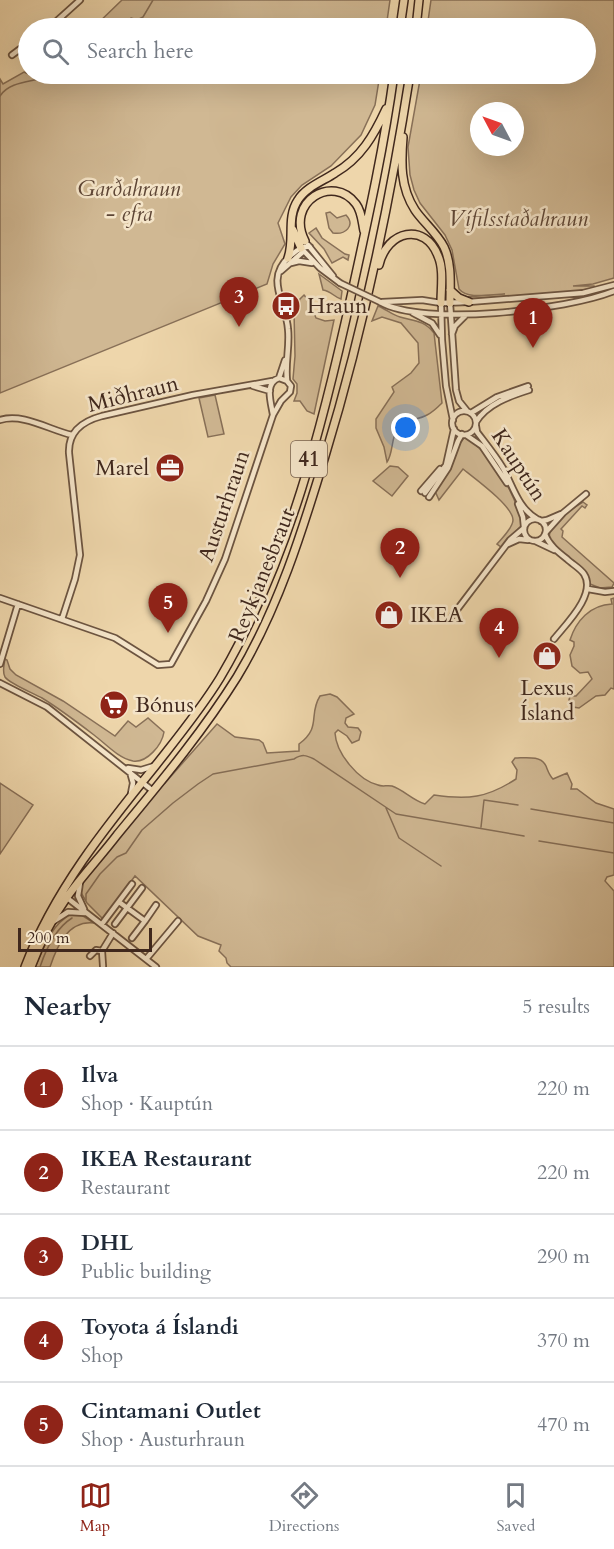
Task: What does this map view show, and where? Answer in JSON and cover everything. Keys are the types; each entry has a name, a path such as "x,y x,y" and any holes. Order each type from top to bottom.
{"highway":[{"path":"401,18 404,0"},
{"path":"417,18 419,0"},
{"name":"Reykjanesbraut","path":"25,967 44,922 130,798 201,706 218,680 250,621 271,574 292,517 340,347 393,84"},
{"name":"Reykjanesbraut","path":"31,967 63,896 81,881 222,701 245,663 275,601 338,416 371,285 409,84"},
{"path":"289,261 293,209 301,195 348,165 362,151 373,136 390,101"},
{"path":"403,122 401,169 406,194 415,210 443,245 450,268 450,303"},
{"path":"305,247 299,224 303,208 314,196 329,191 343,194 355,202 360,213 364,236"},
{"path":"291,225 305,247"},
{"path":"359,333 366,318 382,252 389,242 401,235 417,235 430,243 437,252 441,266 441,303"},
{"path":"450,290 459,298 469,302"}],"street":[{"path":"60,18 80,0"},
{"path":"12,55 18,50"},
{"path":"305,247 317,266"},
{"path":"305,247 338,282"},
{"name":"Austurhraun","path":"62,619 115,638 158,665 165,666 174,660 222,566 273,414 290,392 291,386 287,381 288,330 277,289 279,273 305,247"},
{"path":"289,261 306,261 317,266 338,282 380,302 423,316 432,323 442,340"},
{"path":"380,302 422,300 441,303 469,302 584,292 614,285"},
{"path":"405,310 466,315 539,308 595,298 614,291"},
{"name":"Kauptún","path":"441,303 446,386 454,429 444,469 425,494 448,468 458,441 464,434 472,432 483,413 529,388 498,397 469,412 456,414 453,420"},
{"name":"Kauptún","path":"450,303 456,390 459,401 469,412 476,424 477,432 504,470 521,505 545,526 549,542 558,552 585,575 588,589"},
{"path":"451,335 455,326 466,315"},
{"name":"Austurhraun","path":"279,378 287,355"},
{"path":"272,381 279,378 287,381"},
{"name":"Austurhraun","path":"272,381 270,392 273,414"},
{"name":"Miðhraun","path":"62,619 80,555 69,453 72,435 84,423 102,416 192,395 272,381"},
{"name":"Miðhraun","path":"251,386 270,392"},
{"path":"270,392 276,398 284,398"},
{"path":"0,420 21,419 72,435"},
{"name":"Kauptún","path":"454,429 482,446 501,472 519,506 524,534 558,552"},
{"name":"Kauptún","path":"508,544 519,539 539,540 563,513 586,494"},
{"name":"Kauptún","path":"453,615 528,521 563,513"},
{"path":"554,639 578,608 588,589 614,591"},
{"path":"0,598 62,619"},
{"path":"0,664 18,604"},
{"path":"0,682 46,707 153,791"},
{"path":"125,768 135,770 154,766"},
{"path":"130,772 133,783 130,798"},
{"path":"81,881 78,896 88,914"},
{"path":"102,924 132,884"},
{"path":"115,924 142,888"},
{"path":"63,896 156,967"},
{"path":"119,902 145,921"},
{"path":"132,938 156,905"},
{"path":"50,925 68,912 88,914"},
{"path":"147,958 178,921"},
{"path":"103,966 102,951 113,933"},
{"path":"90,956 96,950 102,951"}],"green space":[{"path":"122,0 390,0 387,18 103,18"},
{"name":"Vífilsstaðahraun","path":"431,0 614,0 614,278 593,284 573,286 594,286 594,288 572,292 466,299 466,297 480,296 468,294 459,289 452,250 445,235 420,203 410,175 408,147 419,84 596,84 596,18 428,18"},
{"name":"Garðahraun - efra","path":"18,75 18,84 378,84 375,105 361,135 331,166 302,185 291,197 278,223 285,244 273,264 267,284 0,393 0,79 3,84"},
{"path":"330,212 337,218 346,215 350,223 348,229 342,233 333,233 329,228 326,213"},
{"path":"316,228 322,238 349,255 348,260 343,257 332,263 324,249 309,233"},
{"path":"319,274 342,291 341,299 323,290"},
{"path":"304,295 316,318 325,321 334,320 314,414 307,411 300,401 294,401 297,384 293,379 294,311"},
{"path":"378,306 397,316 423,323 434,333 442,403 424,417 400,426 387,462 376,428 376,419 394,392 392,387 411,373 419,363 418,343 401,323 382,317 372,321"},
{"path":"215,395 224,434 208,437 199,398"},
{"path":"464,438 477,446 494,465 502,476 519,512 523,524 501,547 497,544 509,530 513,520 507,507 484,485 463,469 439,500 435,491 449,470"},
{"path":"390,466 398,467 408,476 392,496 373,481"},
{"path":"583,502 587,505 585,508 582,506 561,529 562,537 614,583 612,587 600,588 590,584 582,569 559,551 549,538 557,521"},
{"path":"614,598 614,689 611,688 605,695 596,696 579,708 573,707 569,700 570,696 576,696 592,679 588,672 580,673 572,666 570,655 574,642 570,640 576,626 585,615 597,607 612,604 611,599"},
{"path":"5,659 16,675 63,701 115,736 128,721 136,727 148,718 164,732 163,737 153,752 143,759 133,761 122,757 42,698 8,680 4,673"},
{"path":"330,694 337,697 354,714 346,718 345,723 348,727 358,728 361,732 359,740 352,743 338,730 335,733 339,749 349,765 370,782 380,786 392,786 425,804 434,795 467,797 496,790 516,779 517,770 512,762 515,758 532,758 544,762 553,779 567,773 572,784 571,789 577,789 596,803 614,809 614,875 607,877 605,881 614,891 614,967 231,967 219,951 221,945 198,936 135,876 103,919 87,903 80,891 83,881 163,782 165,783 217,724 235,737 259,740 263,743 267,753 299,751 299,744 306,738 313,726 315,709 320,696"},
{"path":"0,783 33,805 0,854"},
{"path":"71,914 80,914 94,923 85,923 70,930 60,943 50,967 35,967 53,930"}],"waterway":[{"path":"141,18 153,0"},
{"path":"0,96 18,84"},
{"path":"86,900 86,894 100,874 117,857 126,853 142,830 198,784 213,774 302,756 314,759 396,814 524,836"},
{"path":"481,827 484,800 518,805"},
{"path":"386,808 399,838 441,866"},
{"path":"531,809 614,823"},
{"path":"539,841 614,853"},
{"path":"40,967 52,939 72,918"}],"place":[{"name":"Hraun","path":"286,306"},
{"name":"DHL","path":"239,327"},
{"name":"Ilva","path":"533,348"},
{"name":"Marel","path":"170,468"},
{"name":"IKEA Restaurant","path":"400,578"},
{"name":"IKEA","path":"389,615"},
{"name":"Cintamani Outlet","path":"168,633"},
{"name":"Lexus Ísland","path":"547,656"},
{"name":"Toyota á Íslandi","path":"499,658"},
{"name":"Bónus","path":"114,705"}]}
